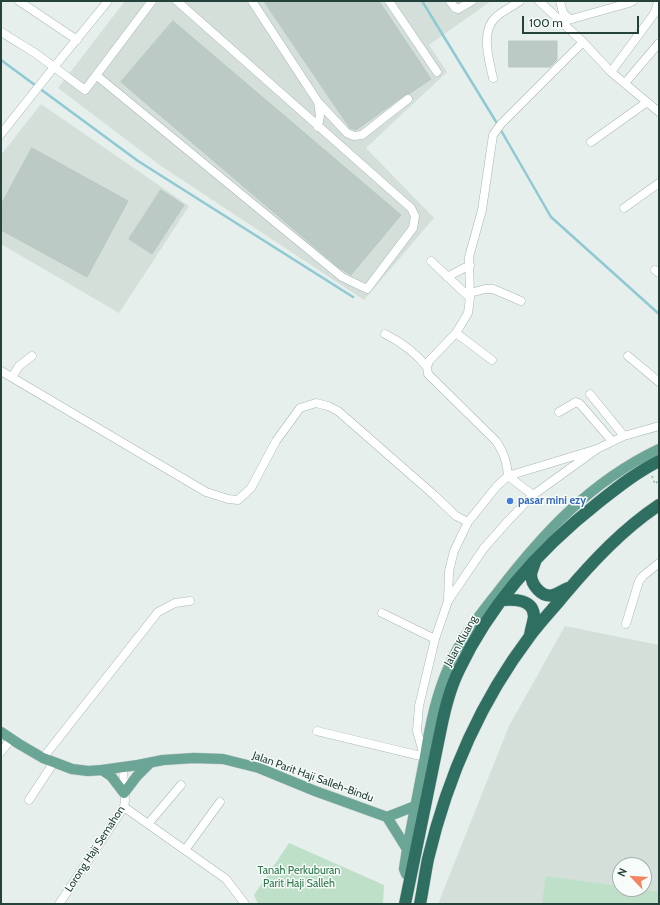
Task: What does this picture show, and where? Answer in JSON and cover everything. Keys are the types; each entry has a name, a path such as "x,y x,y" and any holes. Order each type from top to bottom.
{"highway":[{"name":"Jalan Kluang","path":"405,904 447,702 459,670 481,629 502,600 535,561 573,523 620,485 659,461"},
{"path":"420,904 428,860 437,825 449,789 479,717 504,674 530,636 601,554 625,530 657,510"},
{"path":"535,561 531,574 533,582 538,590 544,595 552,596 572,586"},
{"path":"502,600 513,599 523,601 531,607 534,615 530,636"}],"main road":[{"path":"410,878 404,869 430,724 442,683 458,645 511,574 550,529 579,501 636,462 659,449"},
{"name":"Jalan Parit Haji Salleh-Bindu","path":"1,732 43,758 72,769 88,771 102,770 194,758 230,761 259,768 315,791 387,817"},
{"path":"102,770 111,776 124,793 137,776 150,763"},
{"path":"407,849 387,817 415,806"}],"street":[{"path":"19,1 77,40"},
{"path":"1,134 108,1"},
{"path":"1,32 25,46 85,90 152,1"},
{"path":"96,75 342,277 367,289 413,228 415,216 410,208 177,1"},
{"path":"252,1 318,102 347,133 354,136 362,135 408,99"},
{"path":"389,1 437,72"},
{"path":"450,1 458,10 472,1"},
{"path":"493,78 488,53 487,36 490,26 496,17 520,1"},
{"path":"539,1 566,20 629,4 633,1"},
{"path":"560,1 566,20 583,42 611,72 659,112"},
{"path":"611,72 654,14 658,6 658,1"},
{"path":"533,495 508,476 507,462 503,451 496,441 428,374 427,367 429,361 456,333 468,313 470,296 470,257 482,210 493,135 498,127 583,42"},
{"path":"625,83 659,43"},
{"path":"318,102 320,114 318,127"},
{"path":"591,142 647,102"},
{"path":"624,208 659,183"},
{"path":"430,261 470,296"},
{"path":"447,277 470,265"},
{"path":"470,296 485,289 493,289 521,301"},
{"path":"456,333 492,360"},
{"path":"385,334 401,342 420,358 427,367"},
{"path":"12,377 19,366 32,356"},
{"path":"628,356 659,382"},
{"path":"1,371 206,492 228,499 238,500 251,488 276,441 300,408 316,403 328,406 338,411 456,516 468,522"},
{"path":"590,394 624,436"},
{"path":"559,412 576,402 580,404 612,441"},
{"path":"317,731 424,757 417,730 419,706 435,639 448,601 484,548 508,520 533,495 598,449 624,436 659,426"},
{"path":"448,601 449,571 454,551 468,522 497,486 508,476 598,449"},
{"path":"626,624 639,581 659,563"},
{"path":"43,758 158,612 175,603 190,601"},
{"path":"382,613 435,639"},
{"path":"1,752 11,739"},
{"path":"29,800 54,762"},
{"name":"Lorong Haji Semahon","path":"59,904 124,807 123,768"},
{"path":"148,824 181,785"},
{"path":"185,850 220,802"},
{"path":"124,807 226,879 245,904"}],"path":[{"path":"648,467 656,484 659,480"}],"shaded area":[{"path":"125,1 491,1 429,45 447,72 366,148 434,218 364,300 161,166 58,88"},
{"path":"41,104 189,206 119,313 1,244 1,155"},
{"path":"565,626 659,645 659,904 438,904 509,726"}],"green space":[{"name":"Tanah Perkuburan Parit Haji Salleh","path":"289,843 384,885 383,904 258,904 254,895"},
{"path":"546,876 612,885 612,897 652,897 652,891 659,892 659,904 542,904"}],"building":[{"path":"264,1 379,1 431,79 409,94 405,95 356,130 350,128"},
{"path":"173,21 401,215 351,275 338,267 121,82"},
{"path":"509,41 557,41 557,60 550,67 509,67"},
{"path":"32,148 128,201 87,277 1,230 1,205"},
{"path":"161,190 184,205 152,254 129,239"}],"waterway":[{"path":"422,1 495,120 551,217 659,314"},
{"path":"1,60 138,161 353,297"}],"place":[{"name":"pasar mini ezy","path":"510,501"}]}
